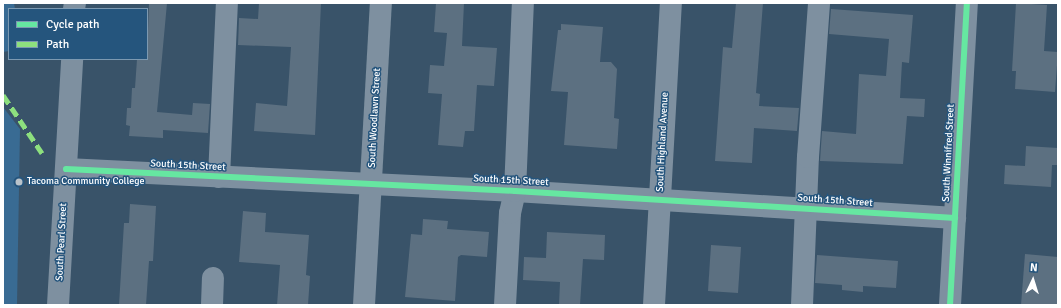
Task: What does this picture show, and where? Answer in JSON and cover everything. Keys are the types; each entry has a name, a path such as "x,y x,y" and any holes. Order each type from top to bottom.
{"street":[{"path":"219,177 228,3"},
{"name":"South Woodlawn Street","path":"364,305 381,3"},
{"path":"505,305 510,212 515,191 523,3"},
{"name":"South Highland Avenue","path":"654,305 671,3"},
{"path":"802,305 806,209 819,3"},
{"name":"South Winnifred Street","path":"950,305 967,3"},
{"name":"South Pearl Street","path":"58,305 72,60"},
{"name":"South 15th Street","path":"66,169 371,186 515,191 955,218"},
{"path":"212,305 213,278"}],"shaded area":[{"path":"3,3 14,3 15,8 8,8 8,51 3,52"},
{"path":"3,107 20,129 17,305 3,305"}],"building":[{"path":"149,3 167,3 157,112 192,115 193,103 210,104 208,133 163,130 163,138 129,136 130,126 126,125 127,108 131,108 132,88 135,88 137,60 148,60"},
{"path":"259,3 321,3 315,135 254,131 256,103 287,106 291,47 238,45 239,18 258,19"},
{"path":"436,3 464,3 462,46 497,48 494,86 477,85 474,131 465,131 463,147 438,145 442,94 428,93 430,65 444,66 447,33 434,32"},
{"path":"736,3 763,3 756,93 760,94 759,106 799,108 797,131 754,128 752,163 715,161 723,47 732,48"},
{"path":"1016,3 1047,5 1044,51 1058,52 1055,92 1015,89 1016,71 1012,71"},
{"path":"831,9 913,15 909,63 902,62 900,98 925,99 924,117 907,116 903,164 820,161 822,131 856,134 859,74 886,76 889,39 829,34"},
{"path":"561,24 603,27 600,62 611,62 617,69 614,118 619,119 617,149 564,145 568,92 551,91 558,30 561,30"},
{"path":"1026,146 1058,148 1058,165 1052,165 1051,187 1004,184 1005,165 1025,166"},
{"path":"130,204 156,206 153,261 149,261 146,305 119,305 124,223 129,223"},
{"path":"243,211 266,213 265,232 309,235 306,275 310,276 308,305 277,305 280,265 239,262"},
{"path":"423,219 448,221 447,229 489,232 487,257 461,255 458,257 455,301 405,297 411,234 422,235"},
{"path":"547,232 605,235 604,260 583,259 580,305 559,305 560,282 523,280 524,257 546,258"},
{"path":"711,245 741,247 738,293 708,291"},
{"path":"1025,254 1058,257 1058,305 1021,305"},
{"path":"817,255 898,261 896,288 863,286 863,292 842,290 842,285 815,283"}],"marked path":[{"path":"3,95 42,153"}],"cycle path":[{"path":"950,305 967,3"},
{"path":"66,169 515,191 955,218"}],"place":[{"name":"Tacoma Community College","path":"19,182"}]}
